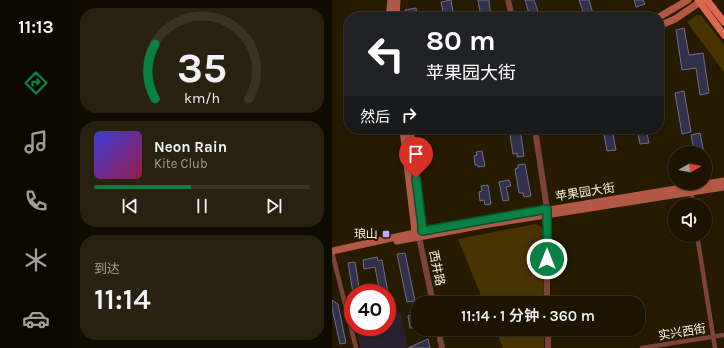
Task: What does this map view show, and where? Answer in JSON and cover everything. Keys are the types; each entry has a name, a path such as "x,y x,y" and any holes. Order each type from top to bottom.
{"main road":[{"path":"390,12 391,0"},
{"path":"396,12 397,0"},
{"path":"664,14 688,0"},
{"path":"702,1 724,22"},
{"path":"664,24 675,19 702,1"},
{"path":"702,1 724,35"},
{"path":"404,134 419,233"},
{"path":"411,134 422,225 419,233"},
{"name":"苹果园大街","path":"332,253 419,233 724,181"},
{"name":"苹果园大街","path":"547,212 724,187"}],"street":[{"path":"508,0 511,12"},
{"path":"536,134 547,212 547,296"},
{"path":"691,192 692,198"},
{"name":"西井路","path":"419,233 432,296"},
{"path":"699,242 715,348"},
{"path":"332,253 356,348"},
{"name":"实兴西街","path":"642,348 724,335"},
{"path":"439,336 442,348"},
{"path":"548,336 548,348"}],"shaded area":[{"path":"697,15 701,15 724,45 724,72 687,22"},
{"path":"536,224 543,228 544,296 481,296 458,239"},
{"path":"401,312 408,348 360,348 358,336 396,336 396,313"},
{"path":"498,336 544,336 544,348 503,348"}],"building":[{"path":"451,0 453,12 443,12 441,2"},
{"path":"478,0 489,0 490,12 480,12"},
{"path":"525,0 534,0 538,12 529,12"},
{"path":"579,0 589,0 593,12 583,12"},
{"path":"634,0 643,0 645,4 636,7"},
{"path":"416,8 416,12 406,12 405,10"},
{"path":"684,28 689,55 703,53 709,93 700,95 696,68 682,70 676,30"},
{"path":"684,91 691,132 682,134 675,93"},
{"path":"700,133 703,146 693,146 691,135"},
{"path":"510,134 521,134 524,156 517,157 517,153 513,154"},
{"path":"604,134 613,134 616,150 607,151"},
{"path":"638,134 647,134 649,143 640,144"},
{"path":"482,151 485,166 478,167 478,165 475,165 474,156 477,155 476,152"},
{"path":"525,164 531,196 524,197 523,193 519,193 515,169 518,168 518,165"},
{"path":"509,180 511,186 506,187 509,200 503,201 499,182"},
{"path":"488,185 491,204 485,205 484,200 480,201 479,192 482,191 481,186"},
{"path":"405,253 414,296 411,296 411,302 407,302 397,254"},
{"path":"377,257 378,261 382,260 386,284 378,284 375,267 364,269 363,260"},
{"path":"355,262 359,284 352,284 348,263"},
{"path":"332,300 338,304 346,343 340,344 332,308"},
{"path":"411,314 411,328 410,328 408,316"},
{"path":"428,339 430,348 408,348"}],"place":[{"name":"琅山","path":"386,234"}],"route":[{"path":"416,178 422,231 547,209 547,259"}]}
